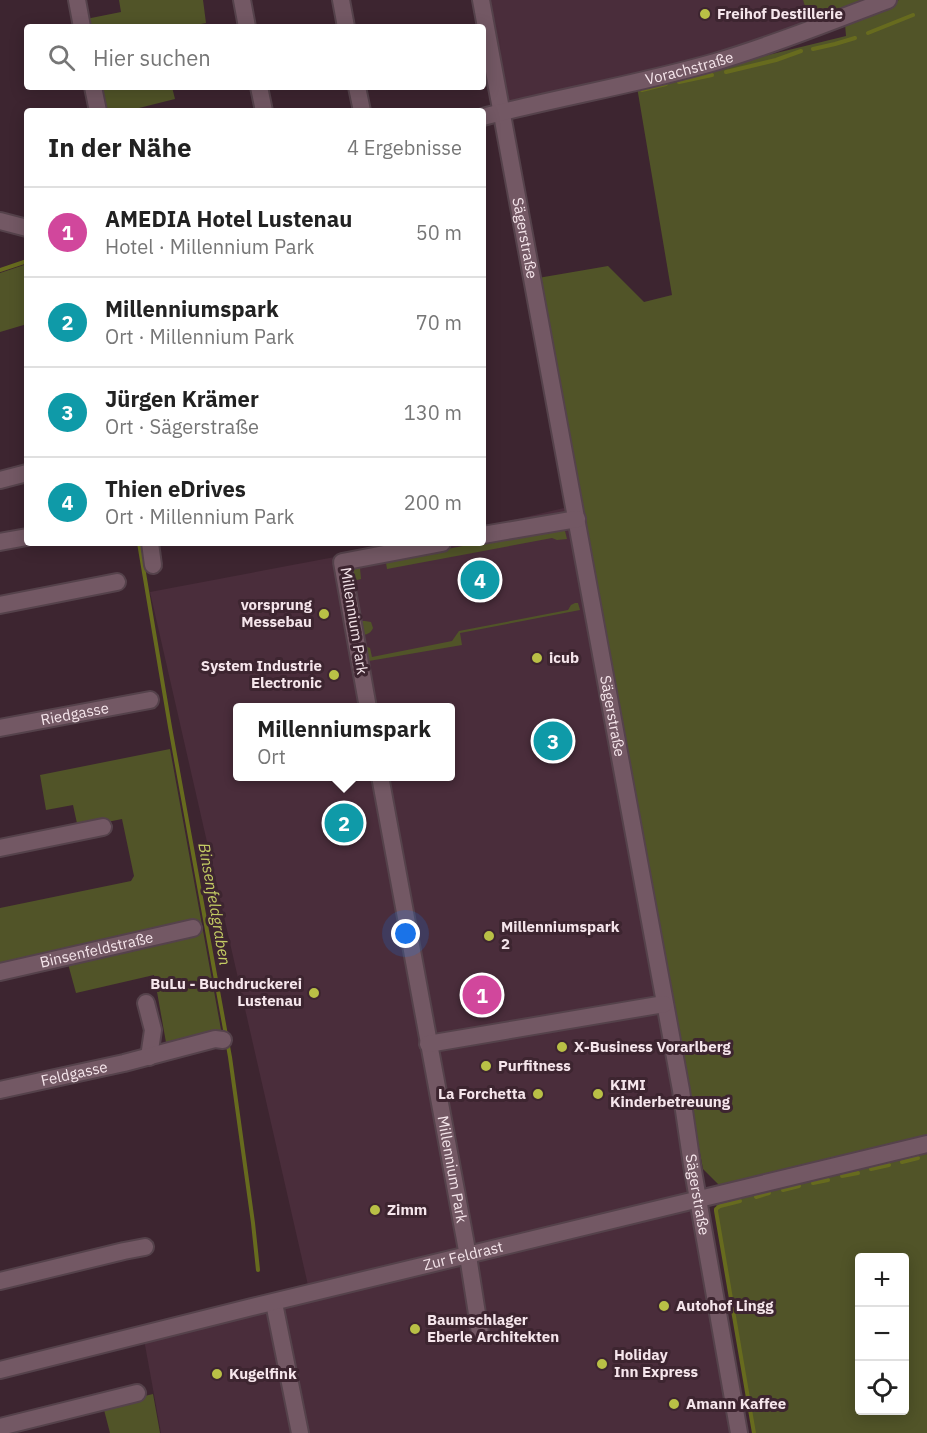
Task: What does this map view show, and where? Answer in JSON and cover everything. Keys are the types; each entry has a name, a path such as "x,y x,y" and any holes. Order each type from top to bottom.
{"street":[{"path":"77,0 81,24"},
{"path":"242,0 246,24"},
{"path":"341,0 345,24"},
{"name":"Sägerstraße","path":"481,0 485,24"},
{"name":"Vorachstraße","path":"486,116 680,72 761,47 888,0"},
{"name":"Sägerstraße","path":"486,28 681,1090 739,1433"},
{"path":"94,90 97,108"},
{"path":"260,90 263,108"},
{"path":"358,90 361,108"},
{"path":"0,221 24,227"},
{"path":"0,480 24,474"},
{"path":"486,535 577,519"},
{"path":"0,542 24,538"},
{"path":"150,546 153,565"},
{"name":"Millennium Park","path":"367,703 342,562 426,546"},
{"path":"0,605 117,582"},
{"name":"Riedgasse","path":"0,728 150,700"},
{"name":"Millennium Park","path":"381,781 468,1256 480,1333"},
{"path":"0,848 103,827"},
{"name":"Binsenfeldstraße","path":"0,972 193,928"},
{"path":"146,1003 153,1030 149,1057"},
{"path":"428,1044 664,1004"},
{"name":"Feldgasse","path":"0,1090 223,1040"},
{"name":"Zur Feldrast","path":"0,1370 927,1144"},
{"path":"0,1281 145,1247"},
{"path":"274,1303 300,1433"},
{"path":"0,1427 137,1393"}],"shaded area":[{"path":"481,0 803,0 812,28 501,112"},
{"path":"564,508 577,511 740,1433 161,1433 143,1334 310,1294 150,592 393,546 486,546 486,526"}],"green space":[{"path":"119,0 203,0 206,23 87,24 86,19 121,12"},
{"path":"803,0 865,0 809,20"},
{"path":"899,0 927,0 927,1138 720,1186 703,1169 630,786 538,278 608,266 644,302 672,295 637,87 846,36 845,24"},
{"path":"99,90 173,90 175,99 139,108 102,108"},
{"path":"24,265 24,325 0,332 0,273"},
{"path":"555,529 565,531 567,539 552,538 387,569 386,563 360,568 361,579 353,581 360,621 371,622 373,628 366,634 357,631 349,581 356,568 361,565 463,546 486,546 486,542"},
{"path":"578,603 580,610 460,633 462,645 363,662 365,646 370,648 372,657 452,641 459,631 568,610"},
{"path":"170,749 222,1035 167,1048 154,975 76,993 65,953 0,967 0,908 131,881 134,876 122,819 78,828 73,805 46,810 40,775"},
{"path":"927,1149 927,1433 754,1433 718,1226 716,1202"},
{"path":"153,1394 160,1433 110,1433 103,1406"}],"waterway":[{"path":"868,33 913,15"},
{"path":"813,49 855,38"},
{"path":"726,72 776,60 801,51"},
{"path":"679,82 712,75"},
{"path":"642,90 666,84"},
{"name":"Binsenfeldgraben","path":"0,270 24,262"},
{"name":"Binsenfeldgraben","path":"140,546 230,1057 258,1270"},
{"path":"902,1162 918,1158"},
{"path":"871,1169 889,1165"},
{"path":"842,1176 858,1173"},
{"path":"813,1183 828,1180"},
{"path":"783,1190 799,1186"},
{"path":"756,1197 769,1193"},
{"path":"740,1201 720,1206 716,1211 754,1433"}],"place":[{"name":"Freihof Destillerie","path":"705,14"},
{"name":"Thien eDrives","path":"480,580"},
{"name":"vorsprung Messebau","path":"324,614"},
{"name":"icub","path":"537,658"},
{"name":"System Industrie Electronic","path":"334,675"},
{"name":"Jürgen Krämer","path":"553,741"},
{"name":"Millenniumspark","path":"344,823"},
{"name":"Millenniumspark 2","path":"489,936"},
{"name":"BuLu - Buchdruckerei Lustenau","path":"314,993"},
{"name":"AMEDIA Hotel Lustenau","path":"482,995"},
{"name":"X-Business Vorarlberg","path":"562,1047"},
{"name":"Purfitness","path":"486,1066"},
{"name":"La Forchetta","path":"538,1094"},
{"name":"KIMI Kinderbetreuung","path":"598,1094"},
{"name":"Zimm","path":"375,1210"},
{"name":"Autohof Lingg","path":"664,1306"},
{"name":"Baumschlager Eberle Architekten","path":"415,1329"},
{"name":"Holiday Inn Express","path":"602,1364"},
{"name":"Kugelfink","path":"217,1374"},
{"name":"Amann Kaffee","path":"674,1404"}]}
